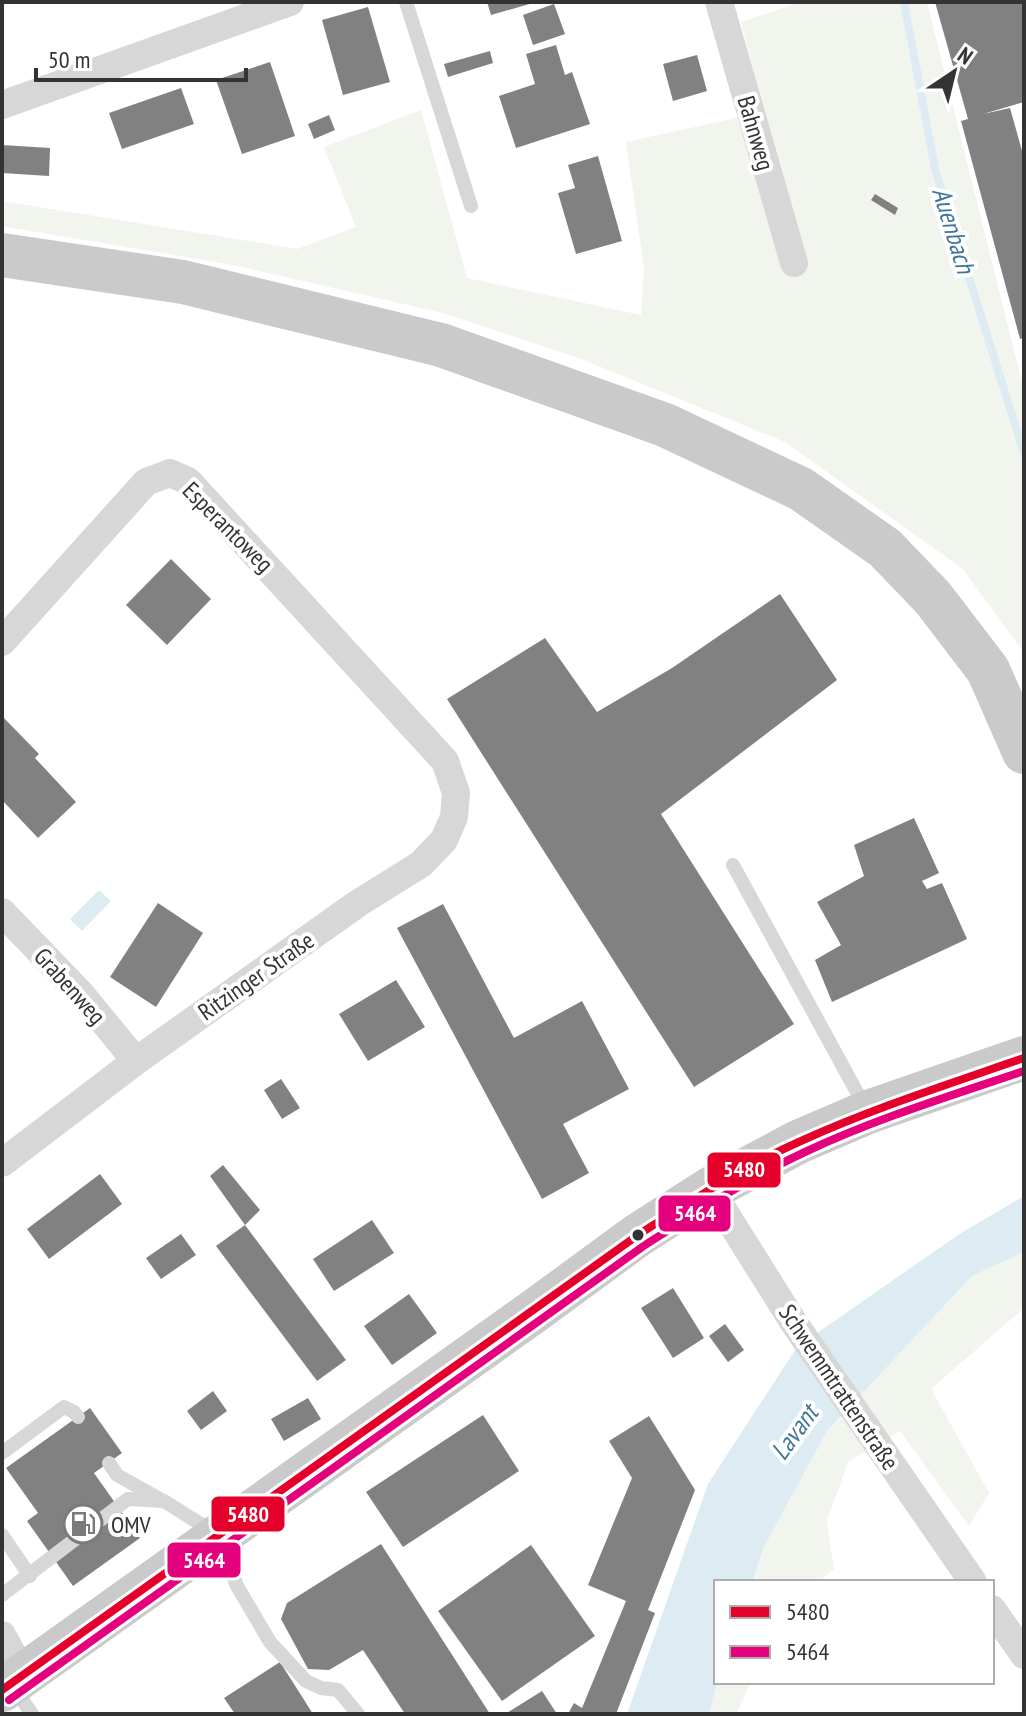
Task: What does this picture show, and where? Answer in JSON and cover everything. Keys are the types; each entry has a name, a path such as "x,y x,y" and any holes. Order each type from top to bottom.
{"main road":[{"path":"2,255 183,282 441,345 665,425 801,489 885,548 933,598 988,670 1024,752"},
{"path":"17,1691 218,1535 638,1235 710,1189 798,1142 868,1112 1024,1058"}],"street":[{"path":"2,105 290,2"},
{"name":"Bahnweg","path":"719,2 794,263"},
{"name":"Esperantoweg","path":"2,642 146,482 170,473 188,481 445,761"},
{"name":"Ritzinger Straße","path":"2,1163 136,1061 357,904 421,864 444,840 454,817 456,793 445,761"},
{"name":"Grabenweg","path":"2,912 80,993 136,1061"},
{"name":"Schwemmtrattenstraße","path":"710,1189 794,1323 972,1580"},
{"path":"994,1612 1024,1655"},
{"path":"2,1635 17,1691"}],"lane":[{"path":"406,2 471,206"},
{"path":"733,865 868,1112"},
{"path":"2,1453 64,1407 78,1417"},
{"path":"109,1463 117,1475 218,1535 237,1586 270,1642 306,1681 321,1688 338,1690 358,1714"},
{"path":"2,1595 128,1499 164,1501"},
{"path":"2,1535 30,1576"}],"shaded area":[{"path":"800,2 927,2 1024,391 1024,653 963,569 785,442 579,358 443,313 238,266 2,226 2,201 297,249 356,227 324,147 421,110 467,278 641,315 644,268 626,142 764,112 741,22"},
{"path":"1024,1252 1024,1308 931,1389 989,1493 969,1526 900,1431 848,1462 827,1521 834,1569 820,1580 753,1580 764,1547 827,1431 972,1276"},
{"path":"716,1684 750,1684 736,1714 709,1714"}],"water":[{"path":"99,890 111,901 82,931 70,919"},
{"name":"Lavant","path":"1024,1196 1024,1252 972,1276 827,1431 764,1547 753,1580 714,1580 714,1684 716,1684 709,1714 627,1714 708,1484 797,1347 961,1233"}],"building":[{"path":"487,2 533,2 533,3 491,15"},
{"path":"935,2 1024,2 1024,102 983,114 1010,108 1024,158 1024,338 1020,339 961,121 968,119"},
{"path":"554,4 565,34 533,45 523,15"},
{"path":"368,7 390,82 343,95 322,20"},
{"path":"556,45 565,75 572,72 590,124 516,148 499,96 535,84 526,54"},
{"path":"490,51 493,63 448,77 444,64"},
{"path":"697,55 707,91 673,101 663,64"},
{"path":"270,62 295,136 242,154 216,80"},
{"path":"181,88 194,124 122,149 109,113"},
{"path":"329,115 335,130 314,139 308,124"},
{"path":"2,145 50,148 49,176 2,173"},
{"path":"598,156 622,241 576,254 558,193 575,188 568,165"},
{"path":"875,194 898,208 895,215 871,200"},
{"path":"171,559 211,599 167,645 126,605"},
{"path":"780,594 837,680 661,814 794,1024 694,1087 447,699 545,638 597,712 672,668"},
{"path":"2,716 39,754 35,758 76,802 38,838 2,800"},
{"path":"914,818 939,873 922,881 927,889 942,883 967,939 832,1002 815,960 841,945 817,902 864,876 854,845"},
{"path":"158,903 203,933 156,1007 110,977"},
{"path":"443,904 514,1038 582,1001 629,1089 563,1124 589,1173 542,1199 397,928"},
{"path":"396,980 425,1027 368,1061 339,1014"},
{"path":"281,1079 300,1108 282,1119 264,1090"},
{"path":"223,1165 260,1210 245,1225 210,1176"},
{"path":"100,1174 122,1204 49,1259 27,1229"},
{"path":"372,1220 394,1253 334,1291 313,1259"},
{"path":"245,1225 346,1360 317,1381 216,1246"},
{"path":"181,1234 196,1255 161,1279 146,1258"},
{"path":"673,1288 704,1338 673,1358 641,1308"},
{"path":"409,1294 437,1333 392,1365 364,1326"},
{"path":"725,1324 744,1350 728,1362 709,1336"},
{"path":"213,1391 227,1411 201,1430 187,1411"},
{"path":"308,1398 321,1419 284,1441 271,1419"},
{"path":"90,1408 122,1453 94,1473 140,1538 73,1586 27,1521 38,1513 6,1468"},
{"path":"483,1415 519,1471 403,1547 366,1492"},
{"path":"649,1416 695,1490 648,1610 655,1613 616,1714 568,1714 574,1703 582,1708 626,1601 588,1585 632,1478 609,1441"},
{"path":"381,1544 490,1714 405,1714 363,1650 329,1670 308,1669 281,1619 287,1603"},
{"path":"531,1545 595,1636 502,1701 438,1611"},
{"path":"280,1662 313,1714 235,1714 224,1698"},
{"path":"542,1691 557,1714 505,1714"}],"waterway":[{"name":"Auenbach","path":"904,2 935,169 1024,453"}],"transit line":[{"name":"5480","path":"2,1690 638,1235 698,1197 759,1161 828,1129 1024,1058"},
{"name":"5464","path":"9,1700 645,1245 704,1208 764,1173 831,1140 913,1108 1024,1071"}],"place":[{"name":"OMV","path":"83,1524"}]}
